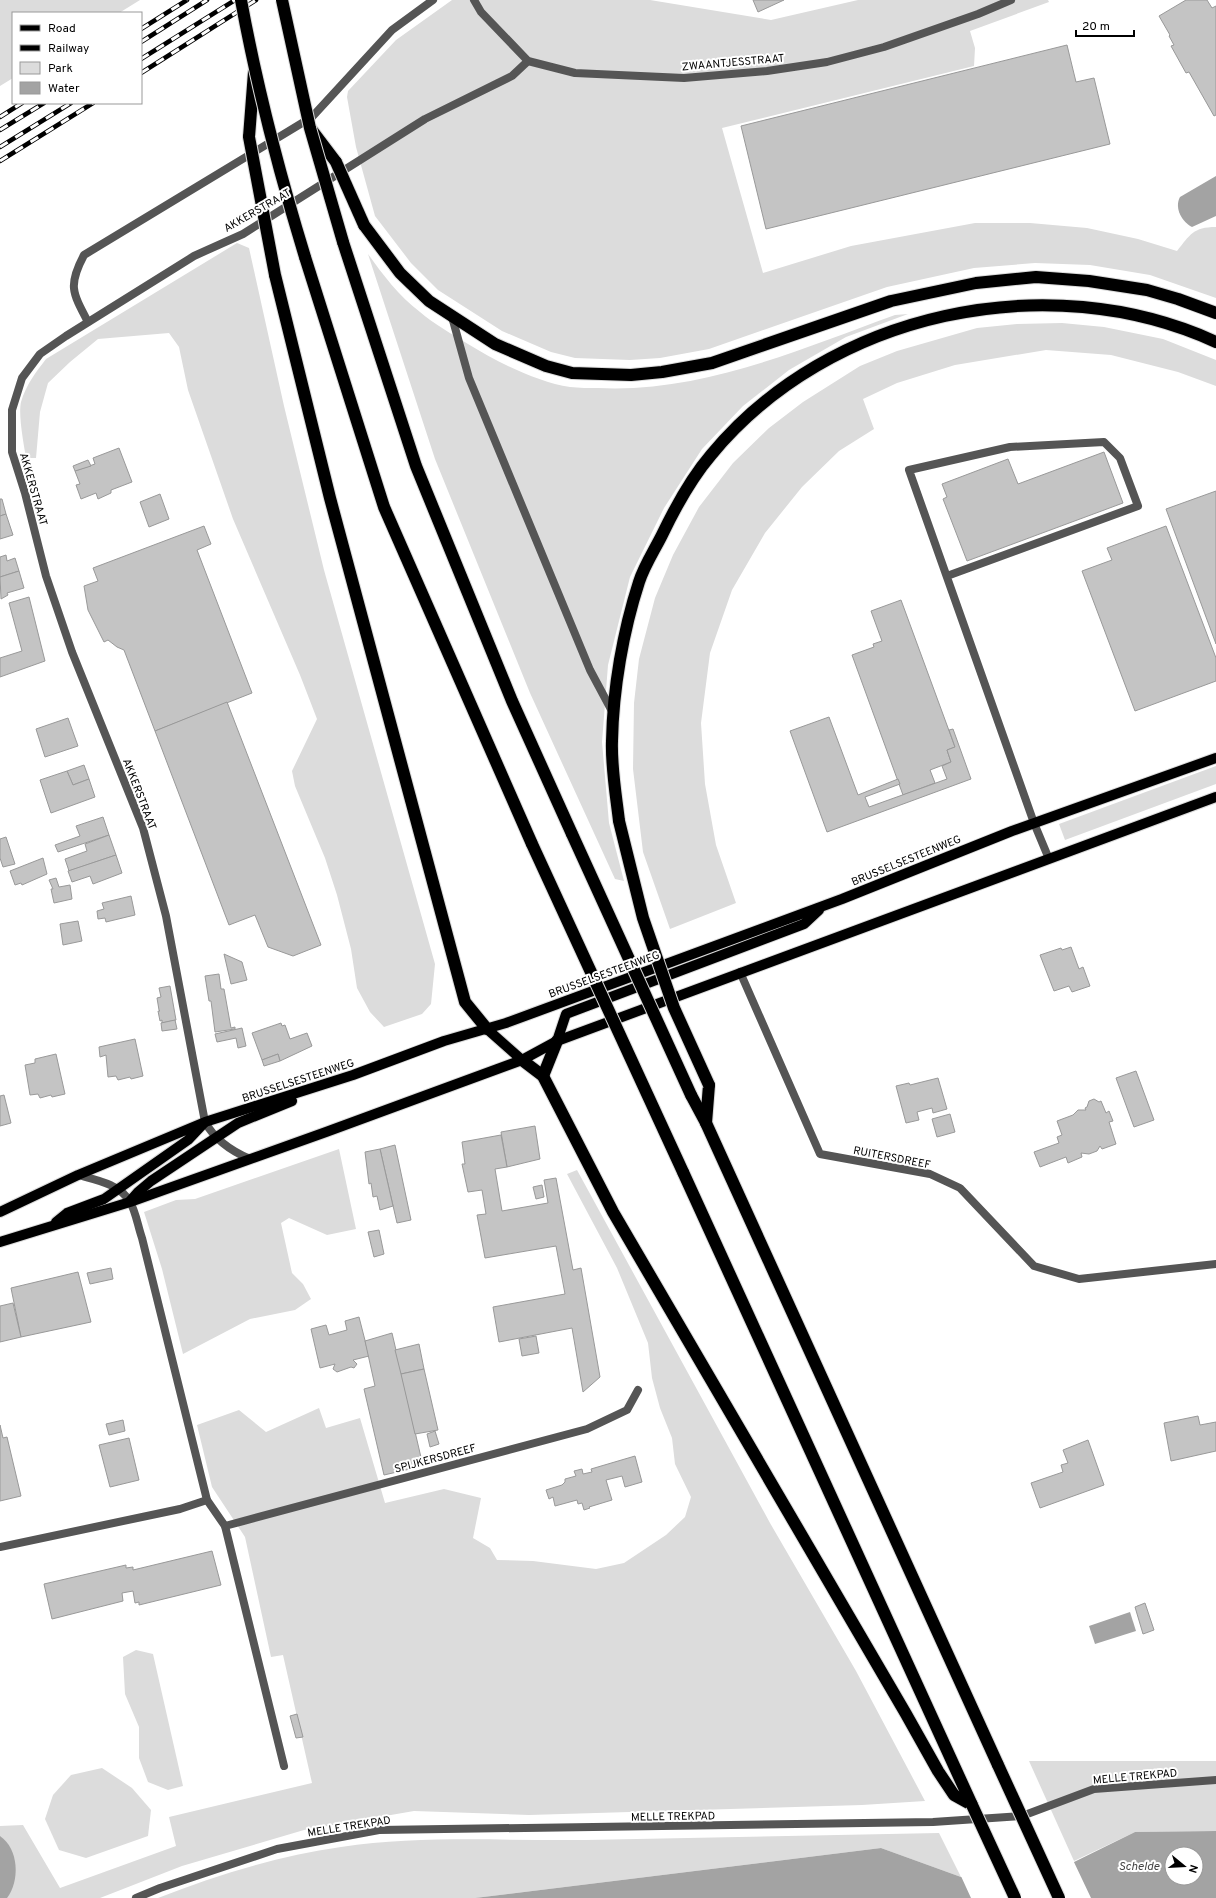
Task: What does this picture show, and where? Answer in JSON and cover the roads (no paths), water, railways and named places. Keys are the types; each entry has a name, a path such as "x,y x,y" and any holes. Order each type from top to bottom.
{"highway":[{"path":"241,0 254,70 284,191 384,507 532,844 957,1768 1015,1898"},
{"path":"282,0 310,128 343,242 416,466 512,701 1059,1898"},
{"path":"254,70 249,137 275,275 330,498 465,1002 487,1029"},
{"path":"310,128 336,162 364,225 400,273 429,301 495,344 546,366 572,373 631,375 662,372 712,363 891,301 976,283 1036,277 1089,281 1147,290 1178,299 1216,313"},
{"path":"706,1123 709,1085 674,1008 643,918 619,821 612,742 618,667 639,581 673,513 710,455 750,414 794,378 850,346 911,324 963,311 1029,305 1104,310 1161,321 1216,342"},
{"path":"543,1076 557,1041"},
{"path":"522,1060 543,1076 613,1212 938,1771 954,1795 972,1804"}],"main road":[{"name":"BRUSSELSESTEENWEG","path":"0,1212 78,1175 205,1122 353,1075 444,1041 487,1029 826,905 1034,823 1216,758"},
{"path":"0,1242 130,1202 522,1060 557,1041 1216,797"},
{"path":"557,1041 566,1014 804,924 826,905"},
{"path":"487,1029 522,1060"},
{"path":"130,1202 138,1192 151,1181 238,1123 353,1075"},
{"path":"51,1226 67,1213 104,1199 188,1140 205,1122"}],"street":[{"path":"88,322 78,302 73,285 75,272 84,255 312,117 392,30 433,0"},
{"path":"474,0 481,12 528,61"},
{"name":"ZWAANTJESSTRAAT","path":"528,61 575,73 684,78 767,71 827,62 884,47 978,14 1012,0"},
{"name":"AKKERSTRAAT","path":"250,1159 229,1148 216,1138 205,1122 166,916 143,828 65,631 46,576 25,493 12,452 12,410 22,378 40,354 88,322 194,256 242,234 425,118 512,76 528,61"},
{"path":"452,317 469,378 590,670 614,716"},
{"path":"947,576 1138,506 1120,458 1104,442 1010,447 909,470 1034,823 1049,859"},
{"name":"RUITERSDREEF","path":"740,972 820,1154 930,1174 960,1188 1034,1266 1057,1273 1080,1279 1216,1264"},
{"path":"78,1175 108,1184 118,1189 130,1202 144,1246 207,1500 225,1526 284,1766"},
{"name":"SPIJKERSDREEF","path":"225,1526 587,1429 627,1410 638,1390"},
{"path":"0,1547 180,1509 207,1500"},
{"name":"MELLE TREKPAD","path":"136,1898 160,1888 277,1849 380,1830 940,1821 1022,1816 1094,1789 1216,1780"}],"water":[{"path":"1216,176 1216,216 1192,227 1188,225 1180,214 1178,201 1180,197"},
{"path":"1130,1612 1136,1631 1095,1644 1089,1626"},
{"name":"Schelde","path":"1216,1831 1216,1898 475,1898 881,1848 961,1877 1070,1864 1135,1832"},
{"path":"0,1836 11,1849 16,1866 14,1883 7,1898 0,1898"}],"railway":[{"path":"142,28 187,0"},
{"path":"142,41 207,0"},
{"path":"142,58 235,0"},
{"path":"142,72 256,0"},
{"path":"0,117 20,104"},
{"path":"0,130 42,104"},
{"path":"0,147 69,104"},
{"path":"0,161 91,104"}]}
